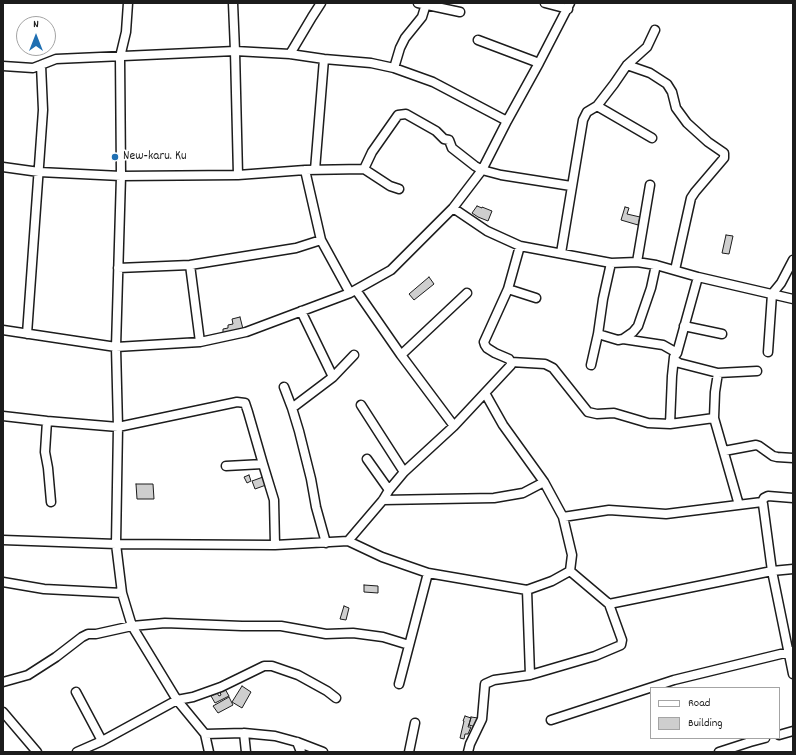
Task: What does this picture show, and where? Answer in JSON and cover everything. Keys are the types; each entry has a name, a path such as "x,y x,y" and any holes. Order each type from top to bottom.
{"street":[{"path":"128,3 126,32 120,57 121,176 116,347 118,427 116,544 122,593 132,626 177,700 205,734 209,752"},
{"path":"233,3 238,175"},
{"path":"290,54 321,3"},
{"path":"3,330 116,347 200,342 246,332 353,292 391,270 453,208 482,170 569,6 545,3"},
{"path":"394,68 400,48 405,38 422,17 422,4 460,12"},
{"path":"561,253 583,120 587,112 597,106 627,65 647,47 655,30"},
{"path":"478,40 539,64"},
{"path":"3,66 33,68 56,59 235,51 290,54 324,59 371,63 394,68 433,82 507,121"},
{"path":"315,170 324,59"},
{"path":"28,334 43,110 41,65"},
{"path":"627,65 650,73 668,84 672,92 676,108 687,123 708,142 724,153 724,158 691,198 675,270"},
{"path":"597,106 652,138"},
{"path":"364,169 372,152 398,115 406,114 436,131 444,139 449,140 452,148 482,170 501,175 572,186"},
{"path":"3,167 39,172 121,176 238,175 305,170 364,169 390,186 399,189"},
{"path":"305,170 321,240 353,292 454,426"},
{"path":"637,262 650,185"},
{"path":"453,208 487,231 520,246 611,263 637,262 656,265 698,277 793,299"},
{"path":"118,268 190,265 296,248 321,240"},
{"path":"520,246 508,289 484,342 487,348 512,362 545,364 553,368 588,412 597,414 614,414 648,423 670,424 714,418"},
{"path":"768,352 772,294 781,283 793,260"},
{"path":"591,365 611,263"},
{"path":"190,265 200,342"},
{"path":"634,337 651,288 656,265"},
{"path":"670,424 672,376 675,356 698,277"},
{"path":"508,289 536,298"},
{"path":"401,355 467,293"},
{"path":"301,311 333,377"},
{"path":"684,326 722,334"},
{"path":"598,334 618,340 634,337 663,345 675,356 679,363 718,373 757,371"},
{"path":"292,408 333,377 354,355"},
{"path":"348,541 383,500 404,472 454,426 511,365 512,362"},
{"path":"718,373 715,392 714,418 739,505"},
{"path":"284,387 292,408 326,543"},
{"path":"485,393 503,425 544,482 563,517 572,555 570,571"},
{"path":"3,416 118,427 237,402 245,403 274,500 275,546"},
{"path":"361,405 404,472"},
{"path":"47,421 45,452 51,502"},
{"path":"724,451 756,445 773,456 793,458"},
{"path":"367,459 389,490"},
{"path":"226,466 263,464"},
{"path":"383,500 494,498 523,494 544,482"},
{"path":"563,517 609,510 666,514 762,502 764,498 768,496 793,498"},
{"path":"762,502 772,572 791,651 793,674"},
{"path":"3,540 116,544 275,546 348,541 382,557 428,574 527,590 552,581 570,571"},
{"path":"609,604 793,569"},
{"path":"468,752 470,744 482,719 485,684 494,680 530,675 595,656 621,645 622,640 609,604 570,571"},
{"path":"399,684 428,574"},
{"path":"3,582 44,589 122,593"},
{"path":"527,590 530,675"},
{"path":"3,682 28,675 88,634 96,634 132,626 165,623 281,626 326,634 353,633 383,637 409,645"},
{"path":"653,687 674,680 791,651"},
{"path":"77,752 102,741 177,700 193,697 221,687 264,666 272,666 298,675 327,691 336,698"},
{"path":"551,720 650,688"},
{"path":"76,692 102,741"},
{"path":"3,712 37,752"},
{"path":"409,752 415,723"},
{"path":"780,735 793,731"},
{"path":"205,734 244,733 275,736 297,742 323,752"},
{"path":"244,733 246,752"},
{"path":"719,752 761,739"},
{"path":"297,742 301,752"}],"building":[{"path":"477,206 492,211 488,221 472,213"},
{"path":"625,207 629,208 627,214 640,217 638,225 621,220"},
{"path":"726,235 733,236 729,254 722,253"},
{"path":"429,277 434,284 414,300 409,294"},
{"path":"240,317 243,329 223,334 223,329 228,328 228,325 233,324 232,319"},
{"path":"249,475 251,481 247,483 244,477"},
{"path":"263,477 266,485 255,489 252,481"},
{"path":"136,484 153,484 154,499 137,499"},
{"path":"364,585 378,586 378,593 364,592"},
{"path":"344,606 349,608 346,620 340,619"},
{"path":"242,686 251,692 242,708 232,702"},
{"path":"225,689 229,696 215,703 211,696 217,693 219,696 221,695 220,692"},
{"path":"229,697 233,705 218,713 213,706"},
{"path":"465,716 471,718 468,727 471,727 468,734 465,734 464,739 460,738"},
{"path":"471,717 478,718 476,727 469,725"}],"place":[{"name":"New-karu. Ku","path":"115,157"}]}
